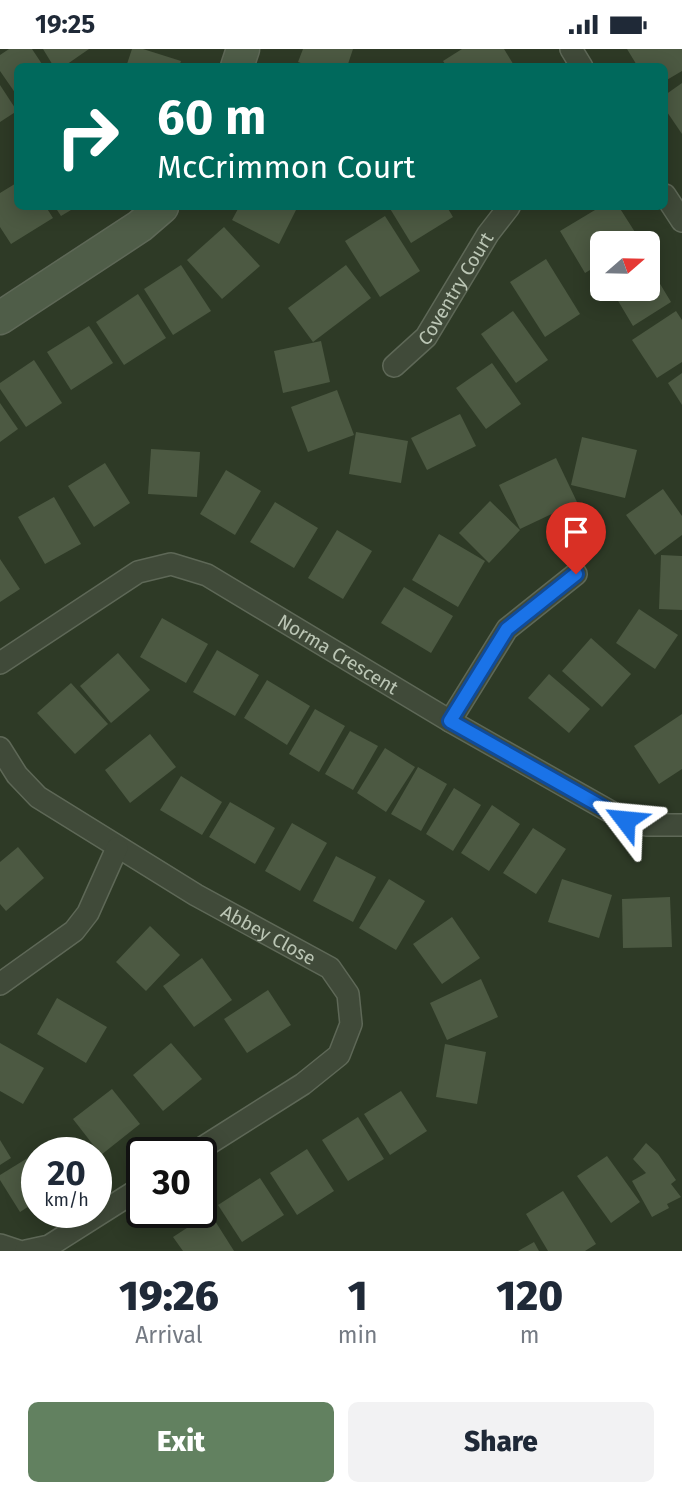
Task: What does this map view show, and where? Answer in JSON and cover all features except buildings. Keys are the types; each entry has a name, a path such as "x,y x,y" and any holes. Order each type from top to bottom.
{"street":[{"path":"668,200 682,221"},
{"path":"0,318 140,226 159,210"},
{"name":"Coventry Court","path":"394,366 426,337 488,235 507,210"},
{"name":"Norma Crescent","path":"0,663 138,572 171,564 207,575 450,721 625,820 647,825 682,825"},
{"path":"450,721 507,629 576,574"},
{"name":"Abbey Close","path":"0,748 17,775 38,797 196,895 330,968 348,994 351,1024 339,1055 303,1084 217,1138"},
{"path":"0,985 74,931 88,913 117,848"},
{"path":"26,1251 49,1246 126,1197"},
{"path":"0,1245 18,1251"}],"route":[{"path":"576,574 507,629 450,721 625,820"}]}
